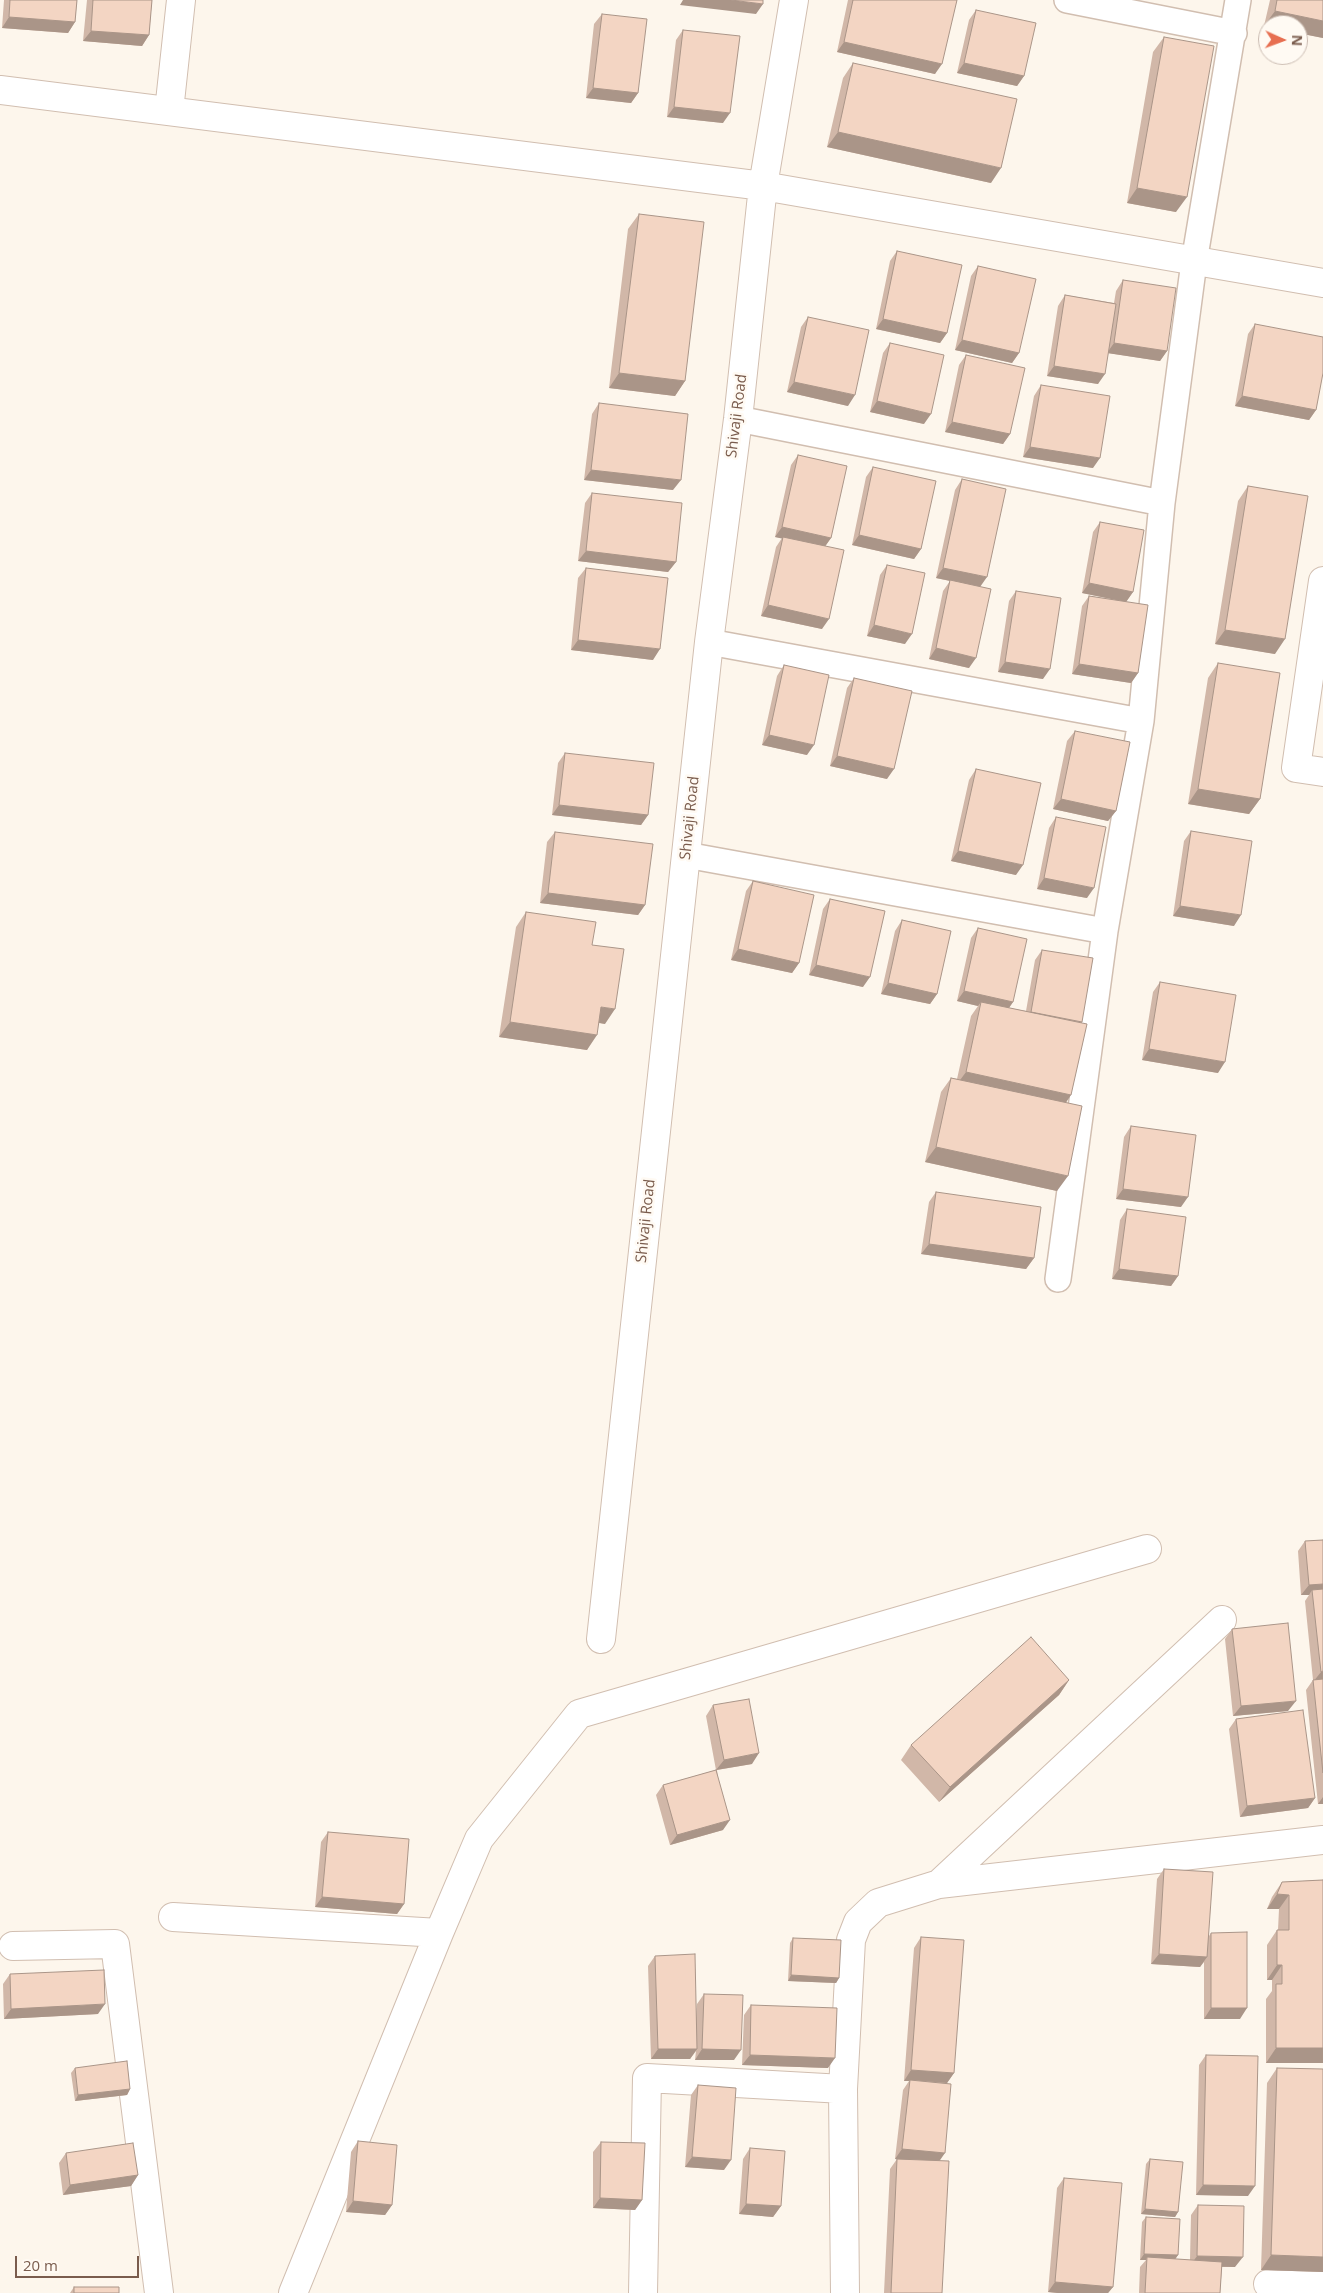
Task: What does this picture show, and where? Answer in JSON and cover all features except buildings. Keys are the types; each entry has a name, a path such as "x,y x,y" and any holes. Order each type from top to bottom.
{"street":[{"path":"169,111 181,0"},
{"name":"Shivaji Road","path":"601,1639 709,642 738,419 763,186 794,0"},
{"path":"0,90 763,186 1323,283"},
{"path":"1323,581 1296,768 1323,772"},
{"path":"293,2293 479,1839 579,1714 1147,1549"},
{"path":"939,1884 1222,1620"},
{"path":"845,2293 843,2089 851,1940 858,1922 878,1903 939,1884 1323,1840"},
{"path":"174,1917 439,1933"},
{"path":"13,1946 115,1944 159,2293"},
{"path":"643,2293 647,2078 843,2089"},
{"path":"1268,2284 1323,2285"}],"lane":[{"path":"1067,0 1234,33"},
{"path":"1058,1279 1105,932 1141,721 1162,503 1194,262 1234,33 1238,0"},
{"path":"738,419 1162,503"},
{"path":"709,642 1141,721"},
{"path":"686,855 1105,932"}]}
